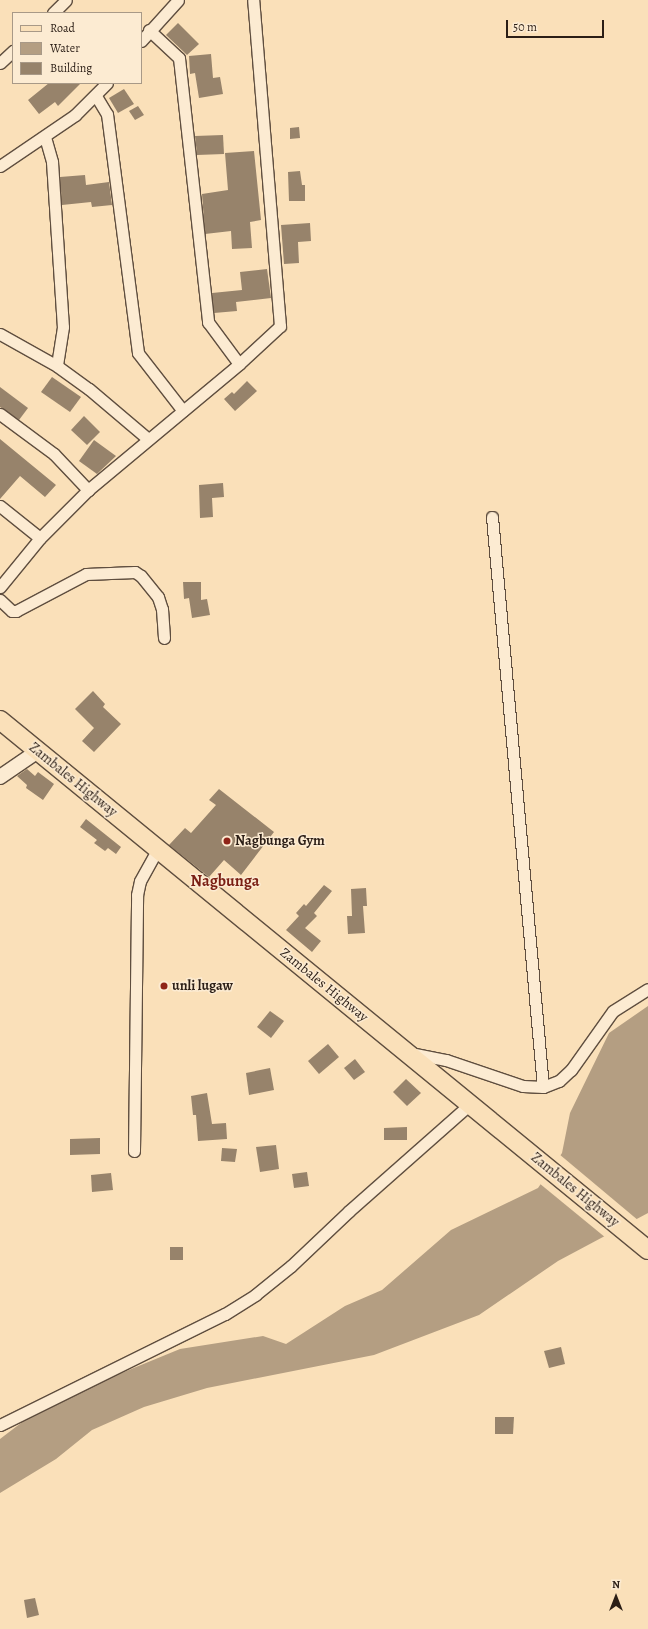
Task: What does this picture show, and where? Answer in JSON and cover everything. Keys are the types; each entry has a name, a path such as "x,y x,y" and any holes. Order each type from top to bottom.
{"main road":[{"name":"Zambales Highway","path":"0,720 648,1250"}],"street":[{"path":"54,12 66,0"},
{"path":"142,40 178,0"},
{"path":"0,587 40,538 88,490 239,364 280,326 253,0"},
{"path":"150,30 179,58 208,322 239,364"},
{"path":"0,64 12,52"},
{"path":"0,166 45,137 96,96 106,84"},
{"path":"96,96 107,114 138,353 183,411"},
{"path":"45,137 52,162 63,327 57,366"},
{"path":"0,334 57,366 104,401 148,439"},
{"path":"0,414 54,454 88,490"},
{"path":"0,506 40,538"},
{"path":"492,517 542,1087"},
{"path":"0,600 12,611 16,611 86,574 135,572 141,576 158,597 162,609 164,638"},
{"path":"0,777 38,751"},
{"path":"134,1150 137,895 140,881 158,850"},
{"path":"406,1052 446,1060 523,1086 542,1087 559,1081 571,1070 613,1011 648,988"},
{"path":"0,1425 225,1314 254,1295 291,1266 349,1211 470,1104"}],"water":[{"path":"648,1006 648,1213 558,1261 479,1315 374,1355 207,1388 144,1407 92,1430 56,1459 0,1493 0,1439 46,1404 180,1349 263,1336 286,1344 345,1306 382,1290 451,1230 538,1188 562,1153 570,1113 609,1033"}],"pier":[{"path":"559,1154 639,1221 606,1238 539,1183"}],"building":[{"path":"178,23 199,44 187,55 166,35"},
{"path":"211,54 213,78 220,77 223,94 199,98 195,73 190,74 189,56"},
{"path":"48,84 80,84 58,106 55,102 39,114 28,100"},
{"path":"124,89 134,104 118,113 109,98"},
{"path":"138,106 144,115 135,120 129,111"},
{"path":"299,127 300,138 290,139 290,128"},
{"path":"223,135 224,154 197,155 195,136"},
{"path":"254,151 261,220 250,222 252,248 232,249 231,231 205,234 202,194 228,190 225,153"},
{"path":"300,171 302,185 305,185 305,201 289,201 288,172"},
{"path":"85,175 86,185 109,182 112,205 92,207 91,202 62,205 60,177"},
{"path":"310,223 311,241 298,242 299,263 284,264 281,225"},
{"path":"267,269 271,298 236,302 237,311 214,313 212,293 242,290 240,272"},
{"path":"52,377 81,397 70,412 41,392"},
{"path":"247,381 257,391 235,411 224,399 232,392 234,394"},
{"path":"0,387 28,408 19,420 0,407"},
{"path":"84,416 100,432 87,445 71,430"},
{"path":"0,439 56,485 45,497 20,476 0,499"},
{"path":"94,440 116,456 97,474 79,461"},
{"path":"223,483 224,497 212,498 213,517 200,518 199,485"},
{"path":"183,582 201,582 201,600 207,599 210,615 192,618 189,598 184,599"},
{"path":"93,691 105,704 103,707 121,724 94,752 82,741 94,728 75,709"},
{"path":"27,769 35,776 38,772 54,784 43,800 26,788 27,785 17,776"},
{"path":"219,789 274,832 241,875 224,860 209,877 169,845 185,828 191,833 216,805 209,800"},
{"path":"86,819 121,847 116,854 108,848 105,851 94,843 97,840 80,827"},
{"path":"324,885 332,891 314,913 317,916 305,928 321,941 312,952 286,930 299,916 296,913 304,904 306,906"},
{"path":"366,888 367,906 363,906 365,933 348,934 347,916 352,916 351,889"},
{"path":"270,1011 284,1021 271,1038 257,1027"},
{"path":"328,1044 339,1057 319,1074 308,1061"},
{"path":"355,1059 365,1072 354,1080 344,1068"},
{"path":"270,1068 274,1090 249,1095 246,1073"},
{"path":"406,1079 421,1093 407,1106 393,1092"},
{"path":"207,1093 212,1124 226,1123 227,1139 198,1141 196,1115 193,1115 191,1096"},
{"path":"407,1127 407,1140 384,1140 384,1128"},
{"path":"100,1138 100,1154 70,1155 70,1139"},
{"path":"276,1145 279,1169 260,1172 256,1147"},
{"path":"222,1148 237,1149 235,1162 221,1161"},
{"path":"307,1172 309,1186 294,1188 292,1174"},
{"path":"111,1173 113,1190 92,1192 91,1175"},
{"path":"170,1247 183,1247 183,1260 170,1260"},
{"path":"561,1347 565,1364 549,1368 544,1351"},
{"path":"495,1417 514,1417 513,1434 495,1434"},
{"path":"35,1598 39,1615 27,1618 24,1600"}],"place":[{"name":"Nagbunga Gym","path":"227,841"},
{"name":"unli lugaw","path":"164,986"}],"district":[{"name":"Nagbunga","path":"225,881"}]}
